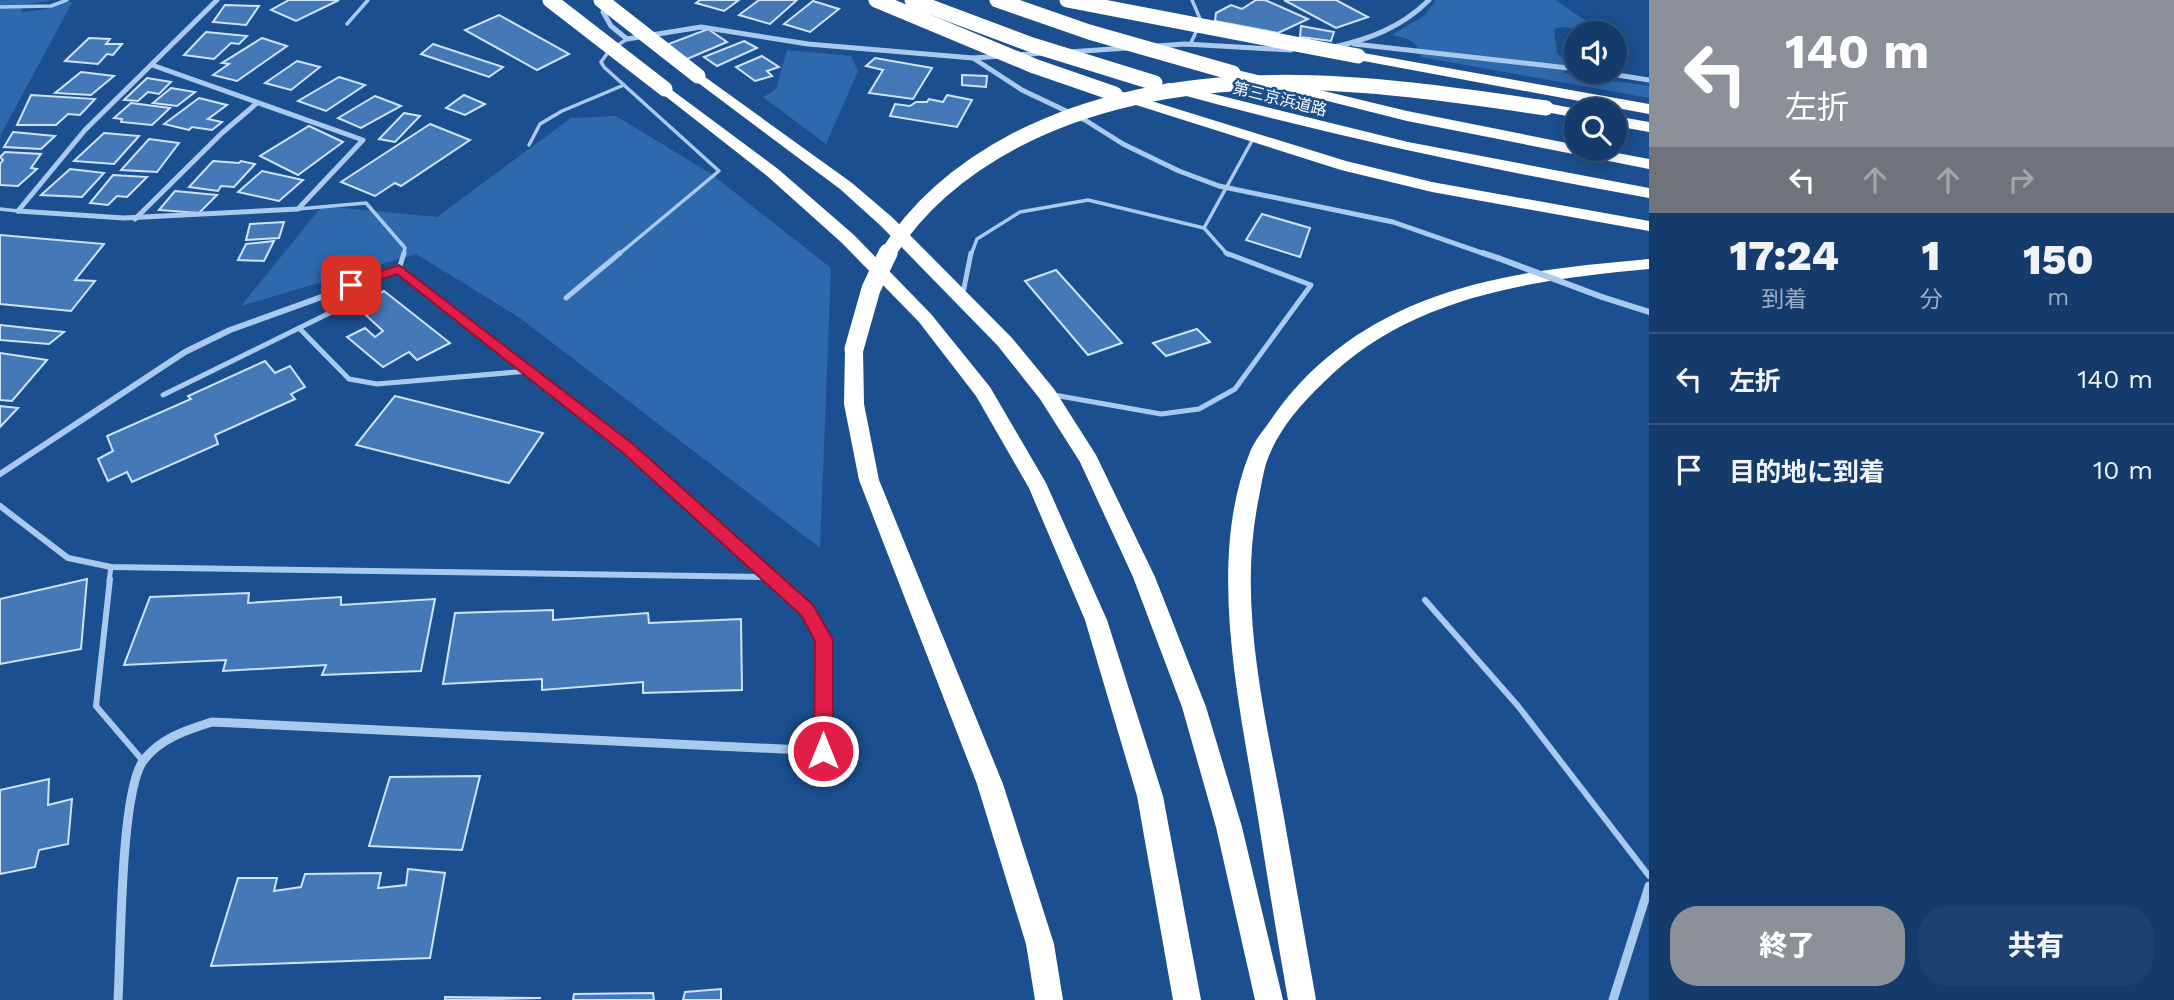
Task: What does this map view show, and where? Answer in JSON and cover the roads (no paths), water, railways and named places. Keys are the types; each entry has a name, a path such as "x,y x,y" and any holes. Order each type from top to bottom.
{"highway":[{"path":"550,0 772,172 848,239 925,318 983,392 1039,488 1096,620 1150,796 1186,1000"},
{"path":"601,0 846,186 887,222 963,296 1047,394 1089,460 1144,577 1194,707 1229,827 1269,1000"},
{"path":"876,0 1021,61 1252,139 1341,165 1432,187 1649,226"},
{"name":"第三京浜道路","path":"912,0 1032,45 1263,113 1406,147 1649,193"},
{"name":"第三京浜道路","path":"997,0 1089,32 1233,73 1407,116 1649,164"},
{"path":"1067,0 1354,50 1649,108"},
{"path":"1049,1000 1040,944 990,784 869,480 854,404 854,348 866,299 887,254 908,223 937,193 972,165 1014,139 1053,121 1143,95 1197,86 1242,83 1352,83 1435,91 1564,111"},
{"path":"1627,123 1649,127"},
{"path":"1302,1000 1252,711 1239,586 1245,507 1261,449 1294,402 1329,362 1382,325 1443,299 1513,281 1584,269 1649,264"}],"street":[{"path":"18,211 85,130 217,0"},
{"path":"607,0 603,12 611,26 627,39 701,27 808,44 973,58 1190,45 1313,51 1354,50 1564,68"},
{"path":"1354,50 1418,12 1429,0"},
{"path":"973,58 1022,90 1084,120 1123,144 1179,172 1225,188 1394,222 1649,312"},
{"path":"18,211 73,218 173,220 298,209 363,140 152,65"},
{"path":"1627,77 1649,80"},
{"path":"135,219 222,133 257,103"},
{"path":"0,474 185,352 230,330 399,269 628,448 807,610 824,640 823,751 212,722 175,733 143,761 129,799 118,1000"},
{"path":"0,506 68,558 111,567 771,577"},
{"path":"1613,1000 1649,886"}],"lane":[{"path":"0,7 51,6 67,0"},
{"path":"347,24 368,0"},
{"path":"1190,45 1201,21 1192,0"},
{"path":"566,298 719,172 604,67 601,62 609,51 627,39"},
{"path":"528,145 540,124 562,111 624,85"},
{"path":"1204,228 1252,139"},
{"path":"963,296 976,239 1020,212 1088,200 1204,228 1229,256 1311,285 1235,389 1199,409 1161,414 1047,394"},
{"path":"298,209 366,203 405,248 399,269"},
{"path":"0,209 18,211"},
{"path":"163,395 366,295 376,277"},
{"path":"299,328 349,379 377,384 531,371"},
{"path":"111,567 96,706 143,761"},
{"path":"1425,600 1518,706 1649,876"}]}
